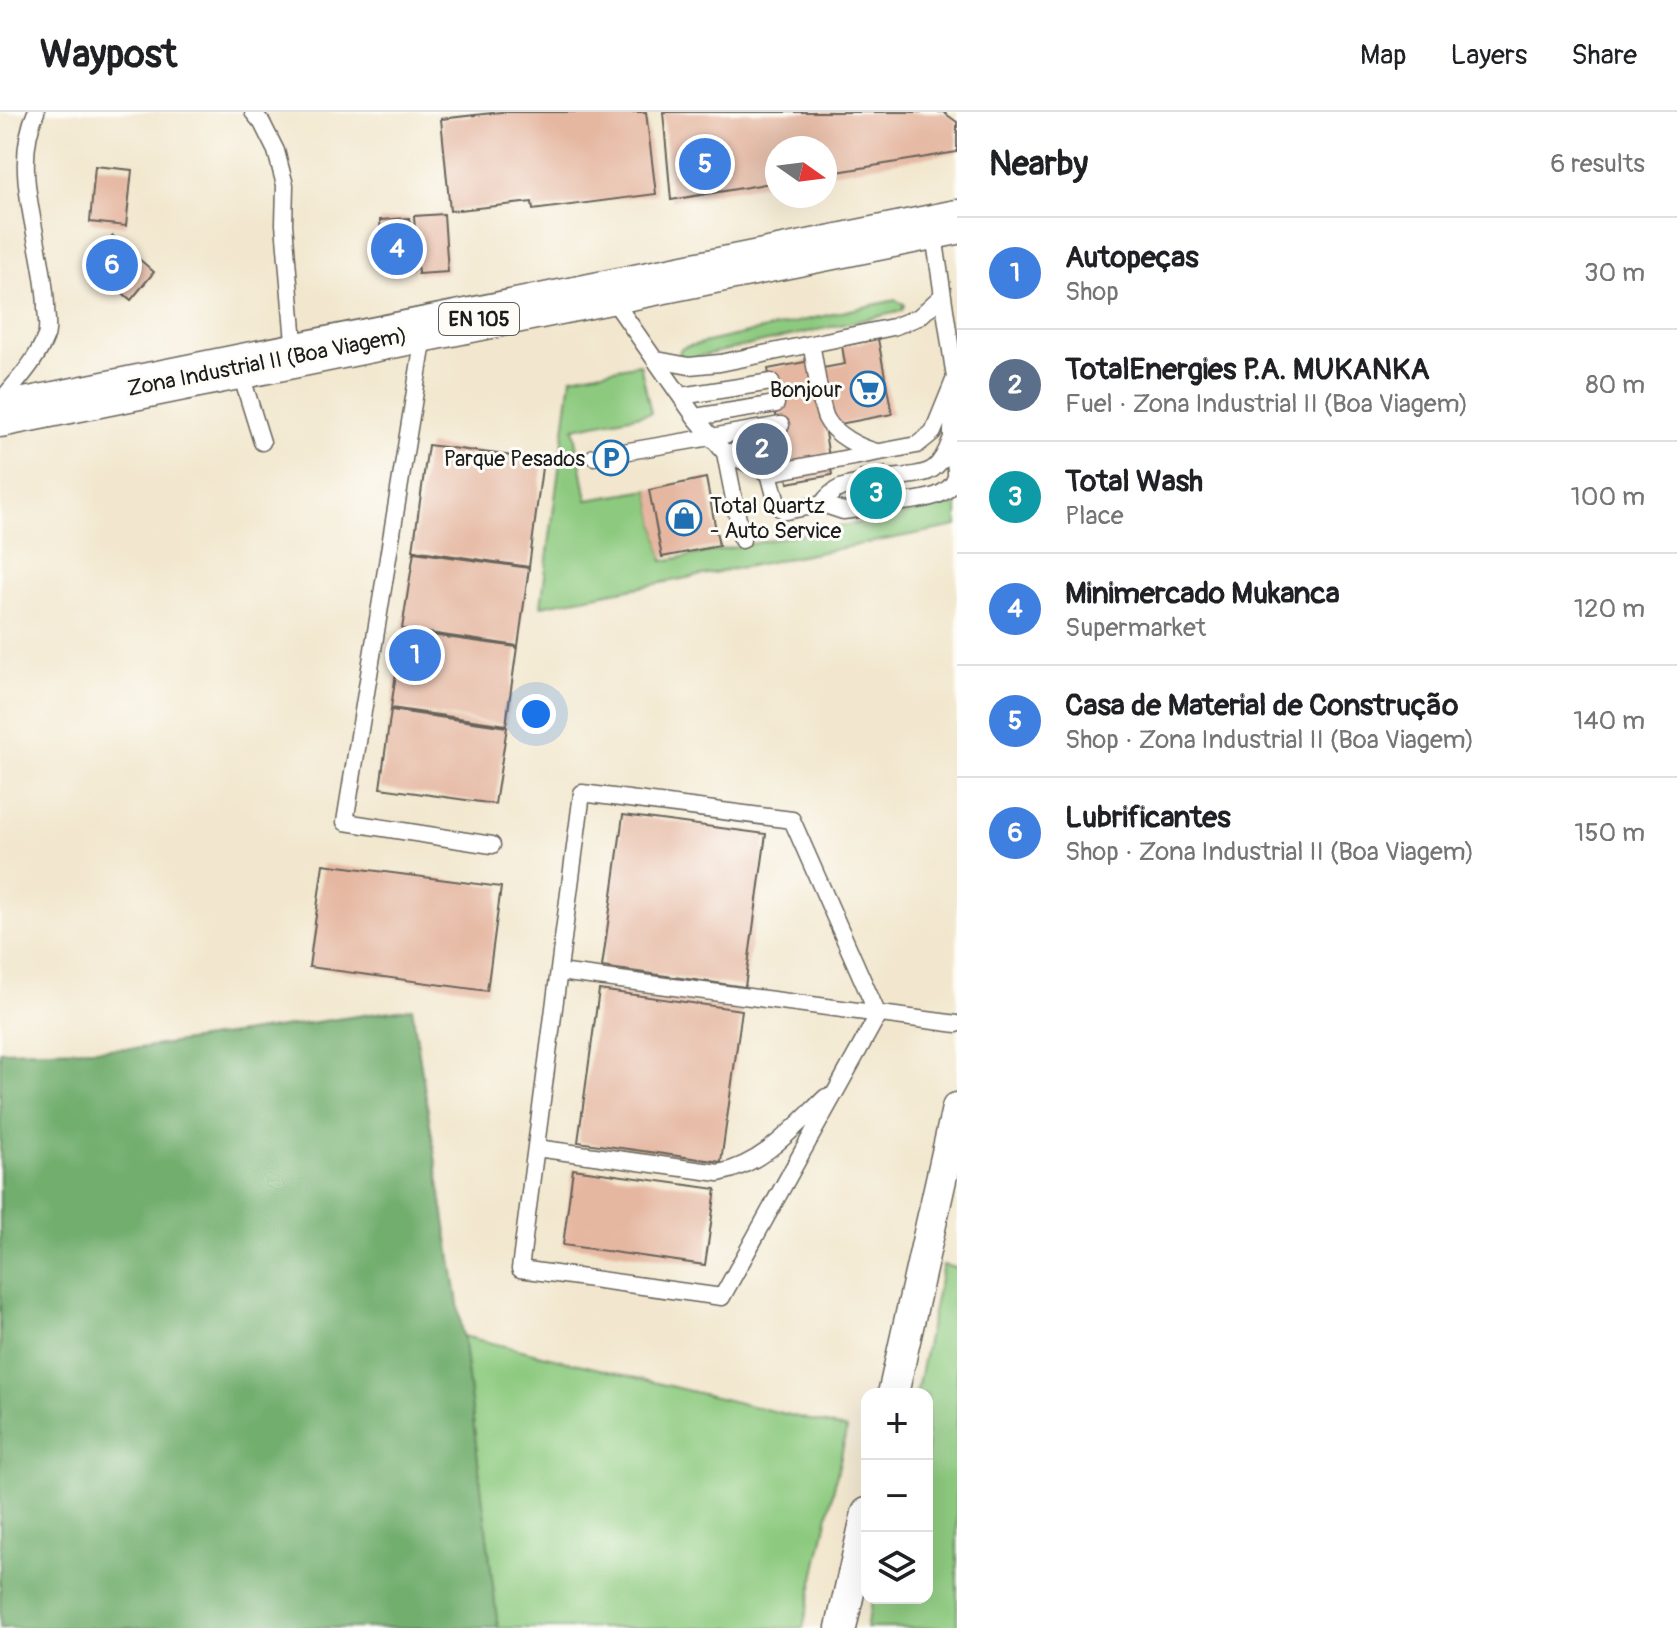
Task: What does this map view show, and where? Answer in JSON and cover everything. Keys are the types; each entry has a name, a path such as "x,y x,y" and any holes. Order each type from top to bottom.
{"main road":[{"name":"Zona Industrial II (Boa Viagem)","path":"0,415 945,225"}],"street":[{"path":"894,1388 957,1108"},
{"path":"841,1628 863,1532"}],"lane":[{"path":"0,402 33,363 47,333 45,285 29,208 27,133 36,112"},
{"path":"253,112 276,151 285,185 284,224 295,355"},
{"path":"890,504 936,496 949,488 956,475 952,439 955,378 943,295 945,225"},
{"path":"608,293 695,417 725,453 769,473 917,445 933,432 955,378"},
{"path":"657,360 689,366 720,363 893,327 919,317 943,295"},
{"path":"426,329 345,822 492,845"},
{"path":"811,344 826,419 844,437 863,449 884,453"},
{"path":"238,367 262,442"},
{"path":"681,396 771,382"},
{"path":"695,417 776,404"},
{"path":"594,457 781,425"},
{"path":"826,439 844,437"},
{"path":"886,479 933,471 943,461 952,439"},
{"path":"725,453 781,445"},
{"path":"725,453 742,540"},
{"path":"769,473 778,507 786,511 822,504 843,511 866,508"},
{"path":"822,504 838,487 862,483"},
{"path":"582,793 792,820 878,1015 722,1297 520,1269 582,793"},
{"path":"559,972 957,1024"},
{"path":"536,1148 719,1173 736,1170 755,1161 839,1086"}],"green space":[{"path":"895,300 904,304 898,312 687,359 679,355 685,347"},
{"path":"640,364 651,413 574,428 587,500 649,490 663,561 957,504 957,526 541,606 571,377"},
{"path":"412,1008 463,1336 498,1628 0,1628 0,1051 139,1048"},
{"path":"943,1265 957,1268 957,1628 866,1628 872,1604 933,1604 933,1388 917,1388"},
{"path":"463,1336 847,1429 803,1628 498,1628"}],"building":[{"path":"501,112 646,112 656,194 533,210 532,202 450,211 441,119"},
{"path":"663,112 943,112 957,122 957,152 837,172 837,136 765,136 765,184 671,200"},
{"path":"95,166 132,170 126,226 90,222"},
{"path":"444,214 448,272 418,274 414,216"},
{"path":"409,218 414,271 384,273 380,220"},
{"path":"113,236 154,272 131,300 89,264"},
{"path":"878,339 892,414 824,427 832,475 788,483 768,369 810,361 812,370 845,364 842,346"},
{"path":"428,445 543,460 529,567 413,550"},
{"path":"885,467 892,516 868,520 860,470"},
{"name":"Total Quartz - Auto Service","path":"706,478 719,546 662,557 649,490"},
{"path":"414,552 529,568 518,646 402,629"},
{"path":"402,631 517,647 506,725 391,708"},
{"path":"391,710 507,727 495,804 380,788"},
{"path":"623,815 766,834 745,987 602,967"},
{"path":"323,864 501,887 487,991 309,967"},
{"path":"599,990 742,1010 721,1162 578,1142"},
{"path":"573,1169 716,1189 705,1265 563,1245"}],"place":[{"name":"Casa de Material de Construção","path":"705,164"},
{"name":"Minimercado Mukanca","path":"397,249"},
{"name":"Lubrificantes","path":"112,265"},
{"name":"Bonjour","path":"868,389"},
{"name":"TotalEnergies P.A. MUKANKA","path":"762,449"},
{"name":"Parque Pesados","path":"611,458"},
{"name":"Total Wash","path":"876,493"},
{"name":"Total Quartz - Auto Service","path":"684,518"},
{"name":"Autopeças","path":"415,655"}]}
